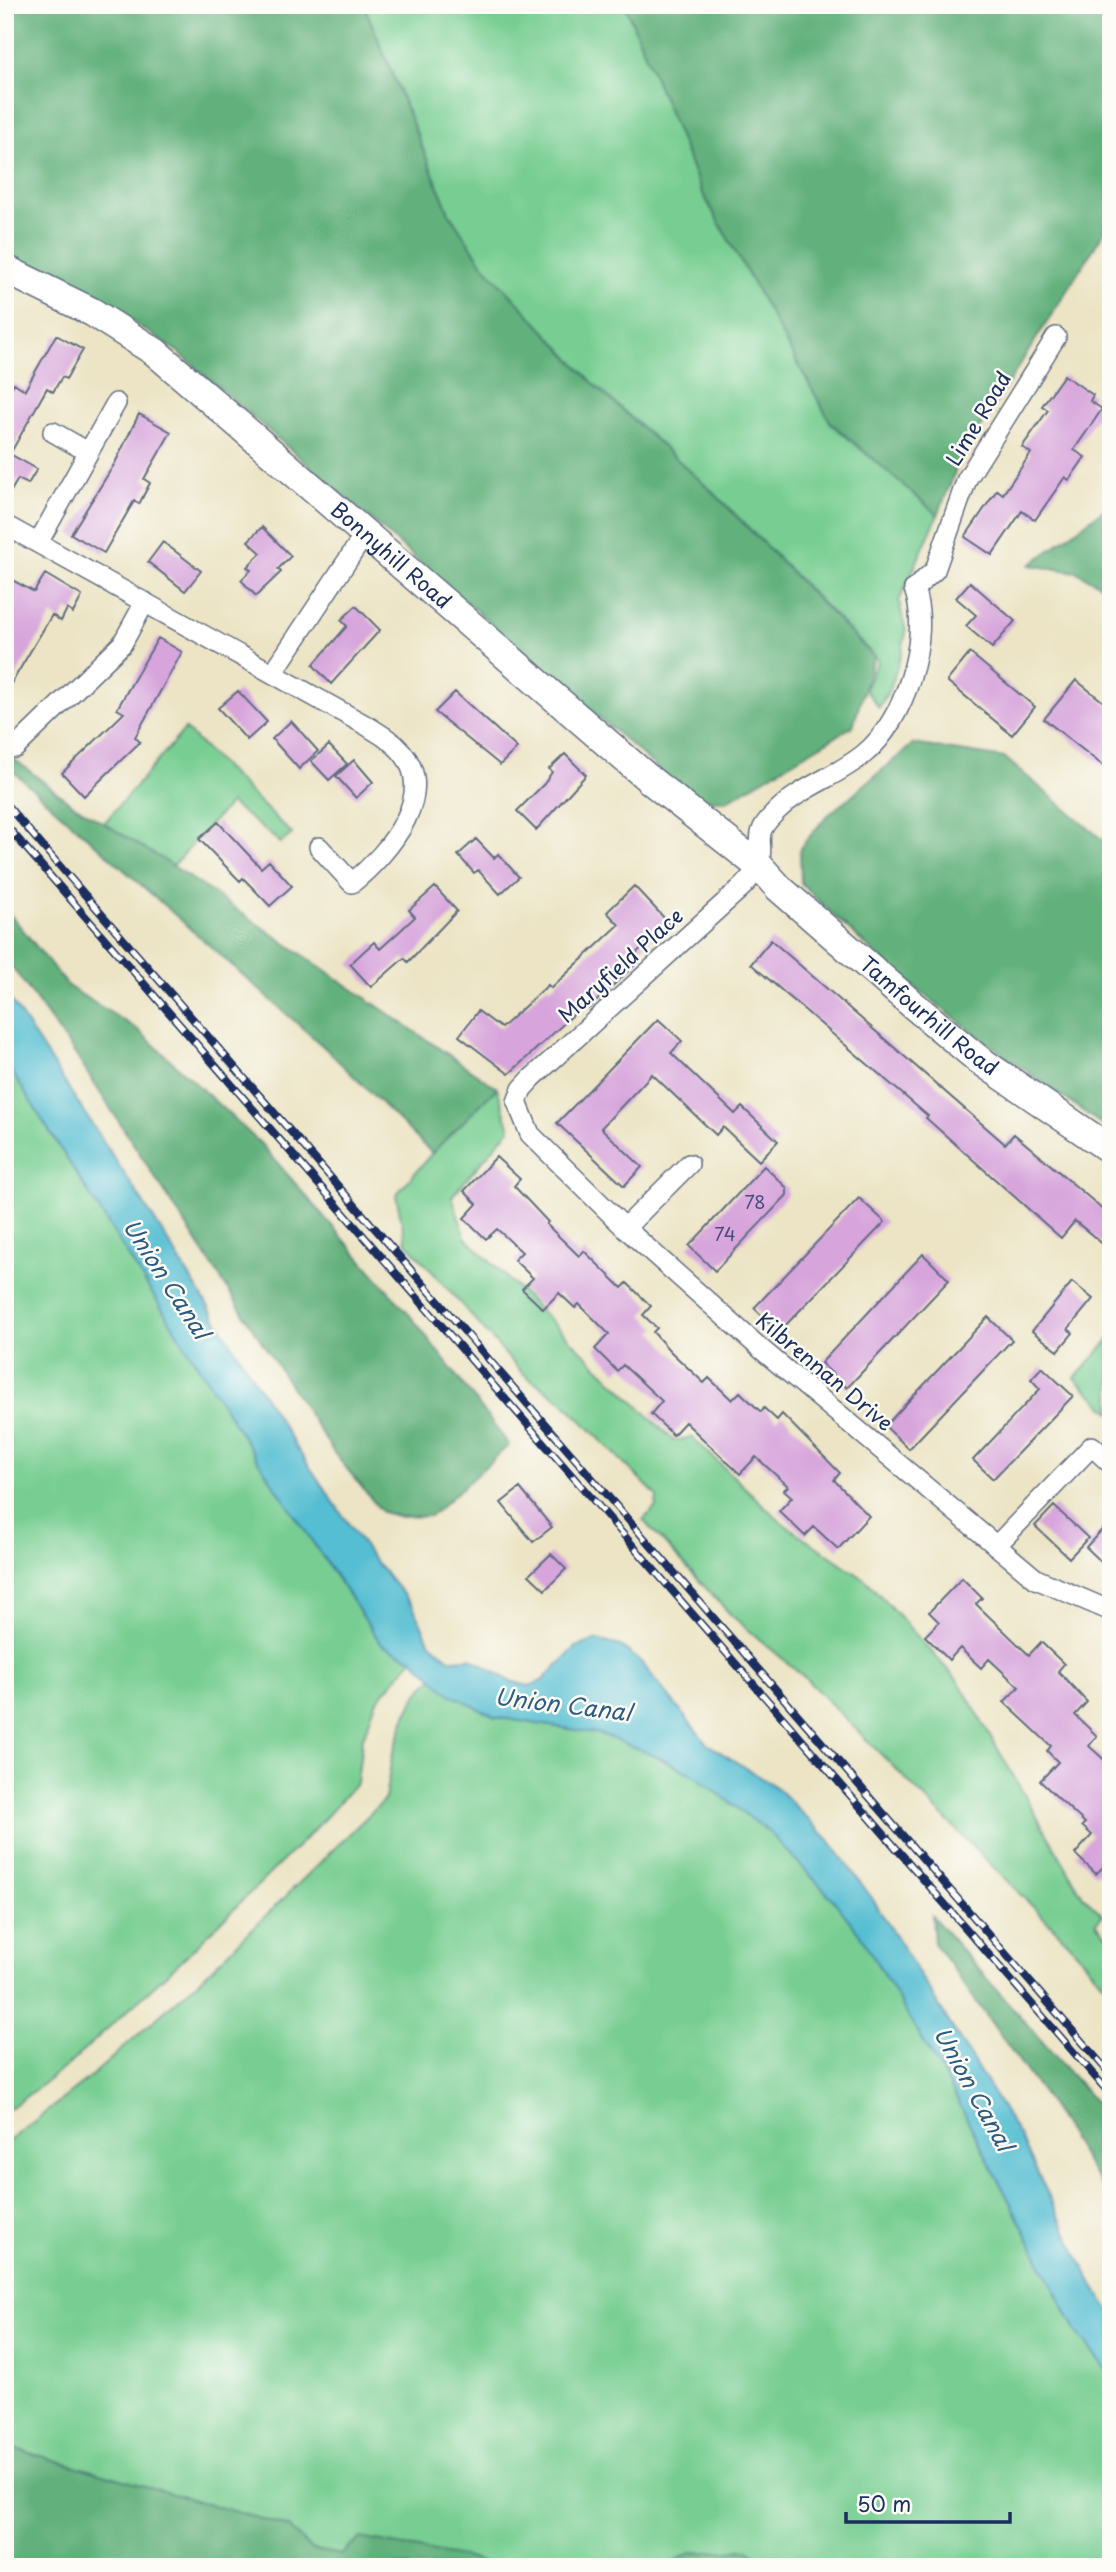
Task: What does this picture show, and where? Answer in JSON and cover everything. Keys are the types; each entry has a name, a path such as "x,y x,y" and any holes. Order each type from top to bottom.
{"main road":[{"name":"Bonnyhill Road","path":"5,269 92,312 155,352 650,780 759,866"},
{"name":"Tamfourhill Road","path":"759,866 779,888 978,1059 1111,1150"}],"street":[{"name":"Lime Road","path":"759,866 759,833 770,817 790,798 865,753 887,728 904,696 916,659 919,613 914,589 934,570 967,479 1056,337"},
{"path":"38,543 116,403"},
{"path":"53,432 88,452"},
{"path":"5,525 272,673 398,747 412,769 415,793 407,819 379,861 352,883 319,847"},
{"path":"272,673 365,534"},
{"path":"15,748 122,644 145,602"},
{"name":"Maryfield Place","path":"517,1102 522,1089 532,1077 743,886 759,866"},
{"name":"Kilbrennan Drive","path":"517,1102 530,1134 625,1228 761,1349 1036,1579 1111,1611"},
{"path":"625,1228 690,1164"},
{"path":"996,1546 1092,1446 1111,1464"}],"green space":[{"path":"5,5 364,5 449,213 484,266 596,386 714,493 874,657 853,726 726,801 693,799 178,352 94,296 5,254"},
{"path":"364,5 625,5 702,192 831,423 938,515 899,601 906,632 891,686 879,708 865,689 878,661 875,657 714,493 596,386 484,266 449,213"},
{"path":"625,5 1111,5 1111,221 960,459 938,515 831,423 702,192"},
{"path":"1103,510 1111,515 1111,591 1077,572 1030,565"},
{"path":"185,729 292,834 281,843 230,803 173,866 104,823"},
{"path":"913,744 1005,758 1111,847 1111,1131 989,1044 911,983 836,918 801,883 800,848 826,817"},
{"path":"5,752 68,801 173,866 497,1088 432,1153 325,1048 5,764"},
{"path":"5,908 69,987 137,1029 261,1144 413,1319 509,1445 431,1516 401,1517 382,1512 334,1453 73,1051 5,957"},
{"path":"5,1061 259,1462 382,1645 413,1659 376,1702 362,1741 357,1782 315,1829 184,1958 68,2065 5,2112"},
{"path":"497,1088 510,1129 452,1196 465,1237 674,1441 692,1437 781,1522 867,1581 959,1682 1083,1896 1103,1915 1095,1923 1111,1939 1111,1993 1070,1944 803,1676 731,1615 643,1520 656,1507 657,1496 562,1401 522,1373 406,1242 396,1195 445,1138"},
{"path":"1111,1338 1111,1413 1075,1378"},
{"path":"433,1677 450,1694 495,1717 601,1734 632,1745 697,1777 770,1833 830,1896 859,1933 951,2088 1077,2332 1111,2376 1111,2567 769,2567 747,2550 690,2553 662,2567 492,2567 472,2559 341,2555 310,2549 288,2527 5,2446 5,2144 87,2080 202,1978 385,1799 392,1757 406,1715 419,1692"},
{"path":"932,1916 1111,2120 1111,2195 1102,2187 1047,2100 934,1943"},
{"path":"5,2446 289,2527 310,2549 341,2555 361,2538 472,2559 492,2567 5,2567"},
{"path":"748,2550 769,2567 662,2567 690,2553"}],"water":[{"name":"Union Canal","path":"5,991 150,1213 296,1447 370,1555 413,1606 429,1641 449,1659 471,1658 510,1681 529,1686 542,1681 576,1647 597,1640 621,1646 641,1662 706,1743 776,1787 828,1839 872,1898 1020,2137 1089,2278 1111,2313 1111,2376 1077,2332 951,2088 859,1933 830,1896 770,1833 697,1777 670,1762 601,1734 495,1717 450,1694 413,1659 382,1645 259,1462 5,1061"}],"building":[{"path":"56,335 83,350 66,379 62,377 53,392 47,388 10,454 37,469 28,484 18,479 5,501 5,399 14,383 25,390"},
{"path":"1064,375 1093,395 1090,401 1102,409 1074,450 1085,457 1069,480 1065,477 1035,520 1022,511 992,555 965,537 997,490 1003,494 1031,453 1022,447 1048,410 1042,406"},
{"path":"139,414 171,432 144,479 150,483 139,504 134,501 104,553 71,534 115,463"},
{"path":"262,527 291,556 278,569 281,572 256,596 241,580 251,570 247,567 261,553 248,541"},
{"path":"163,542 201,571 185,591 148,562"},
{"path":"45,574 82,596 73,613 67,609 61,621 52,615 5,694 5,576 34,592"},
{"path":"970,582 1015,621 992,648 966,626 976,615 956,598"},
{"path":"356,606 380,630 331,684 313,665 347,626 341,620"},
{"path":"158,638 182,652 135,737 140,742 84,796 62,773 124,713 117,709"},
{"path":"970,653 1035,707 1012,735 947,681"},
{"path":"1076,680 1111,708 1111,772 1044,719"},
{"path":"238,691 267,722 247,740 218,708"},
{"path":"455,692 517,748 500,765 435,712"},
{"path":"291,721 318,751 299,769 272,739"},
{"path":"329,745 347,764 329,780 311,761"},
{"path":"565,754 586,775 536,830 517,811 544,784 552,772 549,769"},
{"path":"354,760 373,782 356,798 336,776"},
{"path":"218,822 261,868 269,861 292,886 270,906 243,878 240,881 199,839"},
{"path":"476,839 494,858 498,854 519,877 500,894 478,870 474,873 458,855"},
{"path":"634,886 669,923 634,955 639,961 589,1008 585,1004 509,1074 459,1036 478,1011 501,1028 548,985 551,988 619,925 607,912"},
{"path":"435,887 457,911 408,962 404,958 371,987 350,964 374,942 380,949 401,930 415,917 409,910"},
{"path":"771,940 1005,1144 1014,1134 1092,1200 1111,1218 1111,1251 1075,1221 1061,1238 926,1118 928,1116 751,964"},
{"path":"658,1019 682,1041 671,1053 735,1114 742,1107 778,1141 759,1161 723,1127 716,1135 652,1074 601,1128 642,1167 624,1186 557,1123"},
{"path":"496,1157 520,1179 514,1186 548,1222 546,1224 579,1256 584,1251 622,1288 627,1283 651,1306 643,1315 657,1328 653,1332 704,1383 709,1378 732,1400 740,1392 761,1412 764,1408 777,1420 782,1414 840,1473 834,1480 869,1516 838,1549 814,1527 805,1536 779,1511 792,1497 784,1490 788,1486 756,1457 740,1474 685,1422 673,1435 651,1414 662,1401 623,1365 617,1371 595,1349 609,1334 579,1304 575,1308 559,1293 543,1309 522,1289 533,1278 514,1260 522,1252 497,1229 486,1239 464,1218 477,1204 464,1191"},
{"path":"764,1166 787,1188 787,1195 715,1271 689,1246"},
{"path":"859,1198 885,1222 779,1332 754,1308"},
{"path":"923,1254 949,1280 847,1388 821,1363"},
{"path":"1072,1282 1093,1299 1068,1329 1073,1333 1058,1351 1032,1331"},
{"path":"988,1317 1012,1340 909,1449 885,1426"},
{"path":"1042,1367 1073,1396 993,1479 973,1460 1040,1389 1031,1379"},
{"path":"520,1488 552,1527 533,1542 501,1503"},
{"path":"1054,1506 1088,1538 1069,1558 1035,1526"},
{"path":"1111,1520 1111,1571 1086,1547"},
{"path":"551,1554 566,1569 545,1590 529,1575"},
{"path":"962,1578 982,1598 976,1604 1029,1655 1041,1642 1064,1664 1058,1671 1087,1702 1075,1715 1097,1736 1089,1746 1111,1766 1111,1859 1096,1874 1075,1854 1092,1835 1082,1826 1085,1823 1040,1781 1058,1762 1047,1751 1051,1746 1004,1702 1019,1687 989,1659 981,1668 960,1648 949,1660 925,1636 939,1622 929,1612"}],"railway":[{"path":"5,803 1111,2075"},
{"path":"5,824 1111,2095"}]}
